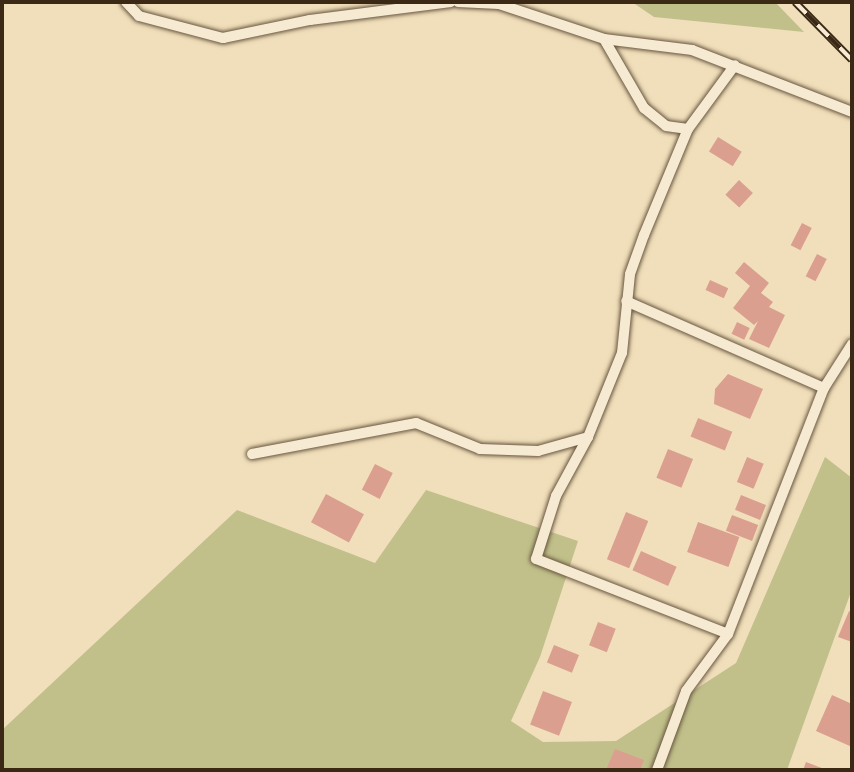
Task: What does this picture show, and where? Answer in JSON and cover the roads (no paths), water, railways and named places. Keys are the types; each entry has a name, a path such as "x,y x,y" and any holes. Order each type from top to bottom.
{"lane":[{"path":"126,2 139,16 223,38 310,20 451,2"},
{"path":"458,2 499,4 604,39 692,50 852,112"},
{"path":"604,39 644,108 666,126 688,129"},
{"path":"728,634 536,559 556,496 588,437 622,353 626,301 644,235 688,129 735,65"},
{"path":"626,301 824,388"},
{"path":"657,770 686,691 728,634 824,388 852,344"},
{"path":"252,454 416,424 480,449 538,451 588,437"}],"railway":[{"path":"795,2 852,60"}]}
